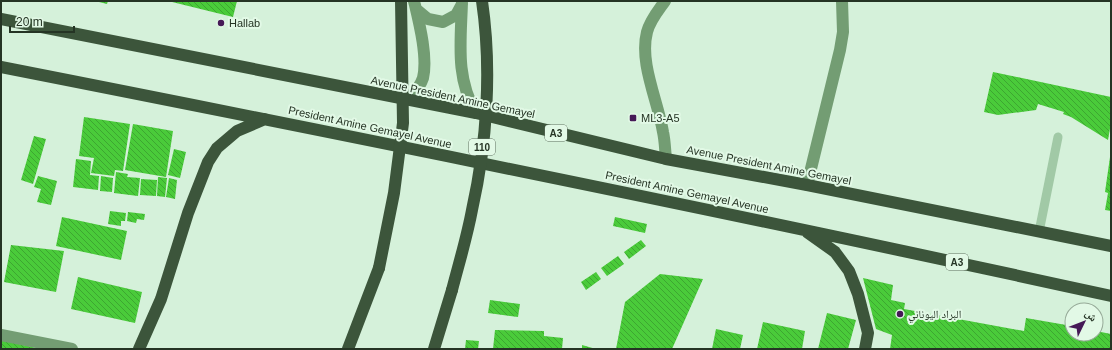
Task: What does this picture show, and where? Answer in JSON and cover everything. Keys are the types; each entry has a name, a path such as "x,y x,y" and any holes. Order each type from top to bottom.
{"highway":[{"path":"348,349 379,268 394,193 403,123 401,1"},
{"name":"110","path":"434,349 452,290 472,210 483,141 486,90 486,28 482,1"},
{"name":"Avenue President Amine Gemayel","path":"1,19 476,113 666,159 807,185 1111,246"},
{"name":"President Amine Gemayel Avenue","path":"1,67 265,119 803,229"},
{"path":"139,349 161,299 188,213 208,162 217,148 237,131 265,119"},
{"path":"803,229 835,252 849,271 858,294 868,333 865,349"},
{"name":"A3","path":"803,229 1111,296"}],"street":[{"path":"415,5 428,19 443,22 456,15 462,1"},
{"path":"462,1 460,68 465,92 476,113"},
{"path":"666,1 653,17 647,32 645,46 647,64 663,132 666,159"},
{"path":"807,185 840,50 843,32 842,1"},
{"path":"409,100 420,86 424,60 415,5"},
{"path":"1,335 72,349"}],"lane":[{"path":"1039,232 1058,137"}],"building":[{"path":"95,1 108,1 107,4"},
{"path":"168,1 237,1 233,17"},
{"path":"993,72 1111,97 1111,123 1108,140 1071,117 1063,114 1064,112 1038,104 1036,110 998,115 984,112"},
{"path":"84,117 130,124 123,171 115,170 114,176 91,173 94,158 79,156"},
{"path":"133,124 173,131 166,177 125,170"},
{"path":"34,136 46,139 33,184 21,180"},
{"path":"174,149 186,152 180,178 168,175"},
{"path":"1110,157 1111,211 1105,210 1108,193 1105,192"},
{"path":"76,159 91,161 90,175 99,176 98,190 73,187"},
{"path":"116,172 128,174 127,177 140,178 138,196 114,193"},
{"path":"38,176 57,181 51,205 37,202 41,189 34,187"},
{"path":"101,176 113,178 112,192 100,191"},
{"path":"158,177 167,178 165,197 157,196"},
{"path":"169,178 177,180 175,199 166,197"},
{"path":"141,179 157,180 156,196 140,195"},
{"path":"110,211 126,213 125,221 121,221 121,226 108,224"},
{"path":"128,212 145,214 144,220 137,219 136,223 127,221"},
{"path":"62,217 127,231 121,260 56,246"},
{"path":"615,217 647,224 645,233 613,226"},
{"path":"641,240 646,246 629,259 624,252"},
{"path":"11,245 64,251 56,292 4,282"},
{"path":"618,256 624,264 607,276 601,268"},
{"path":"596,272 601,279 586,290 581,282"},
{"path":"660,274 703,279 672,349 616,349 625,302"},
{"path":"78,277 142,292 135,323 71,309"},
{"name":"البراد اليوناني","path":"863,278 893,285 891,300 905,303 904,309 1024,331 1026,318 1064,325 1064,342 1104,342 1104,333 1111,334 1111,349 890,349 892,335 876,329"},
{"path":"490,300 520,304 518,317 488,313"},
{"path":"827,313 856,320 848,349 818,349"},
{"path":"763,322 805,331 802,349 757,349"},
{"path":"716,329 743,335 740,349 712,349"},
{"path":"495,330 544,331 544,336 563,338 562,349 493,349"},
{"path":"1,340 41,349 1,349"},
{"path":"466,340 479,341 478,349 465,349"},
{"path":"582,345 596,349 582,349"}],"place":[{"name":"Hallab","path":"221,23"},
{"name":"ML3-A5","path":"633,118"},
{"name":"البراد اليوناني","path":"900,314"}]}
